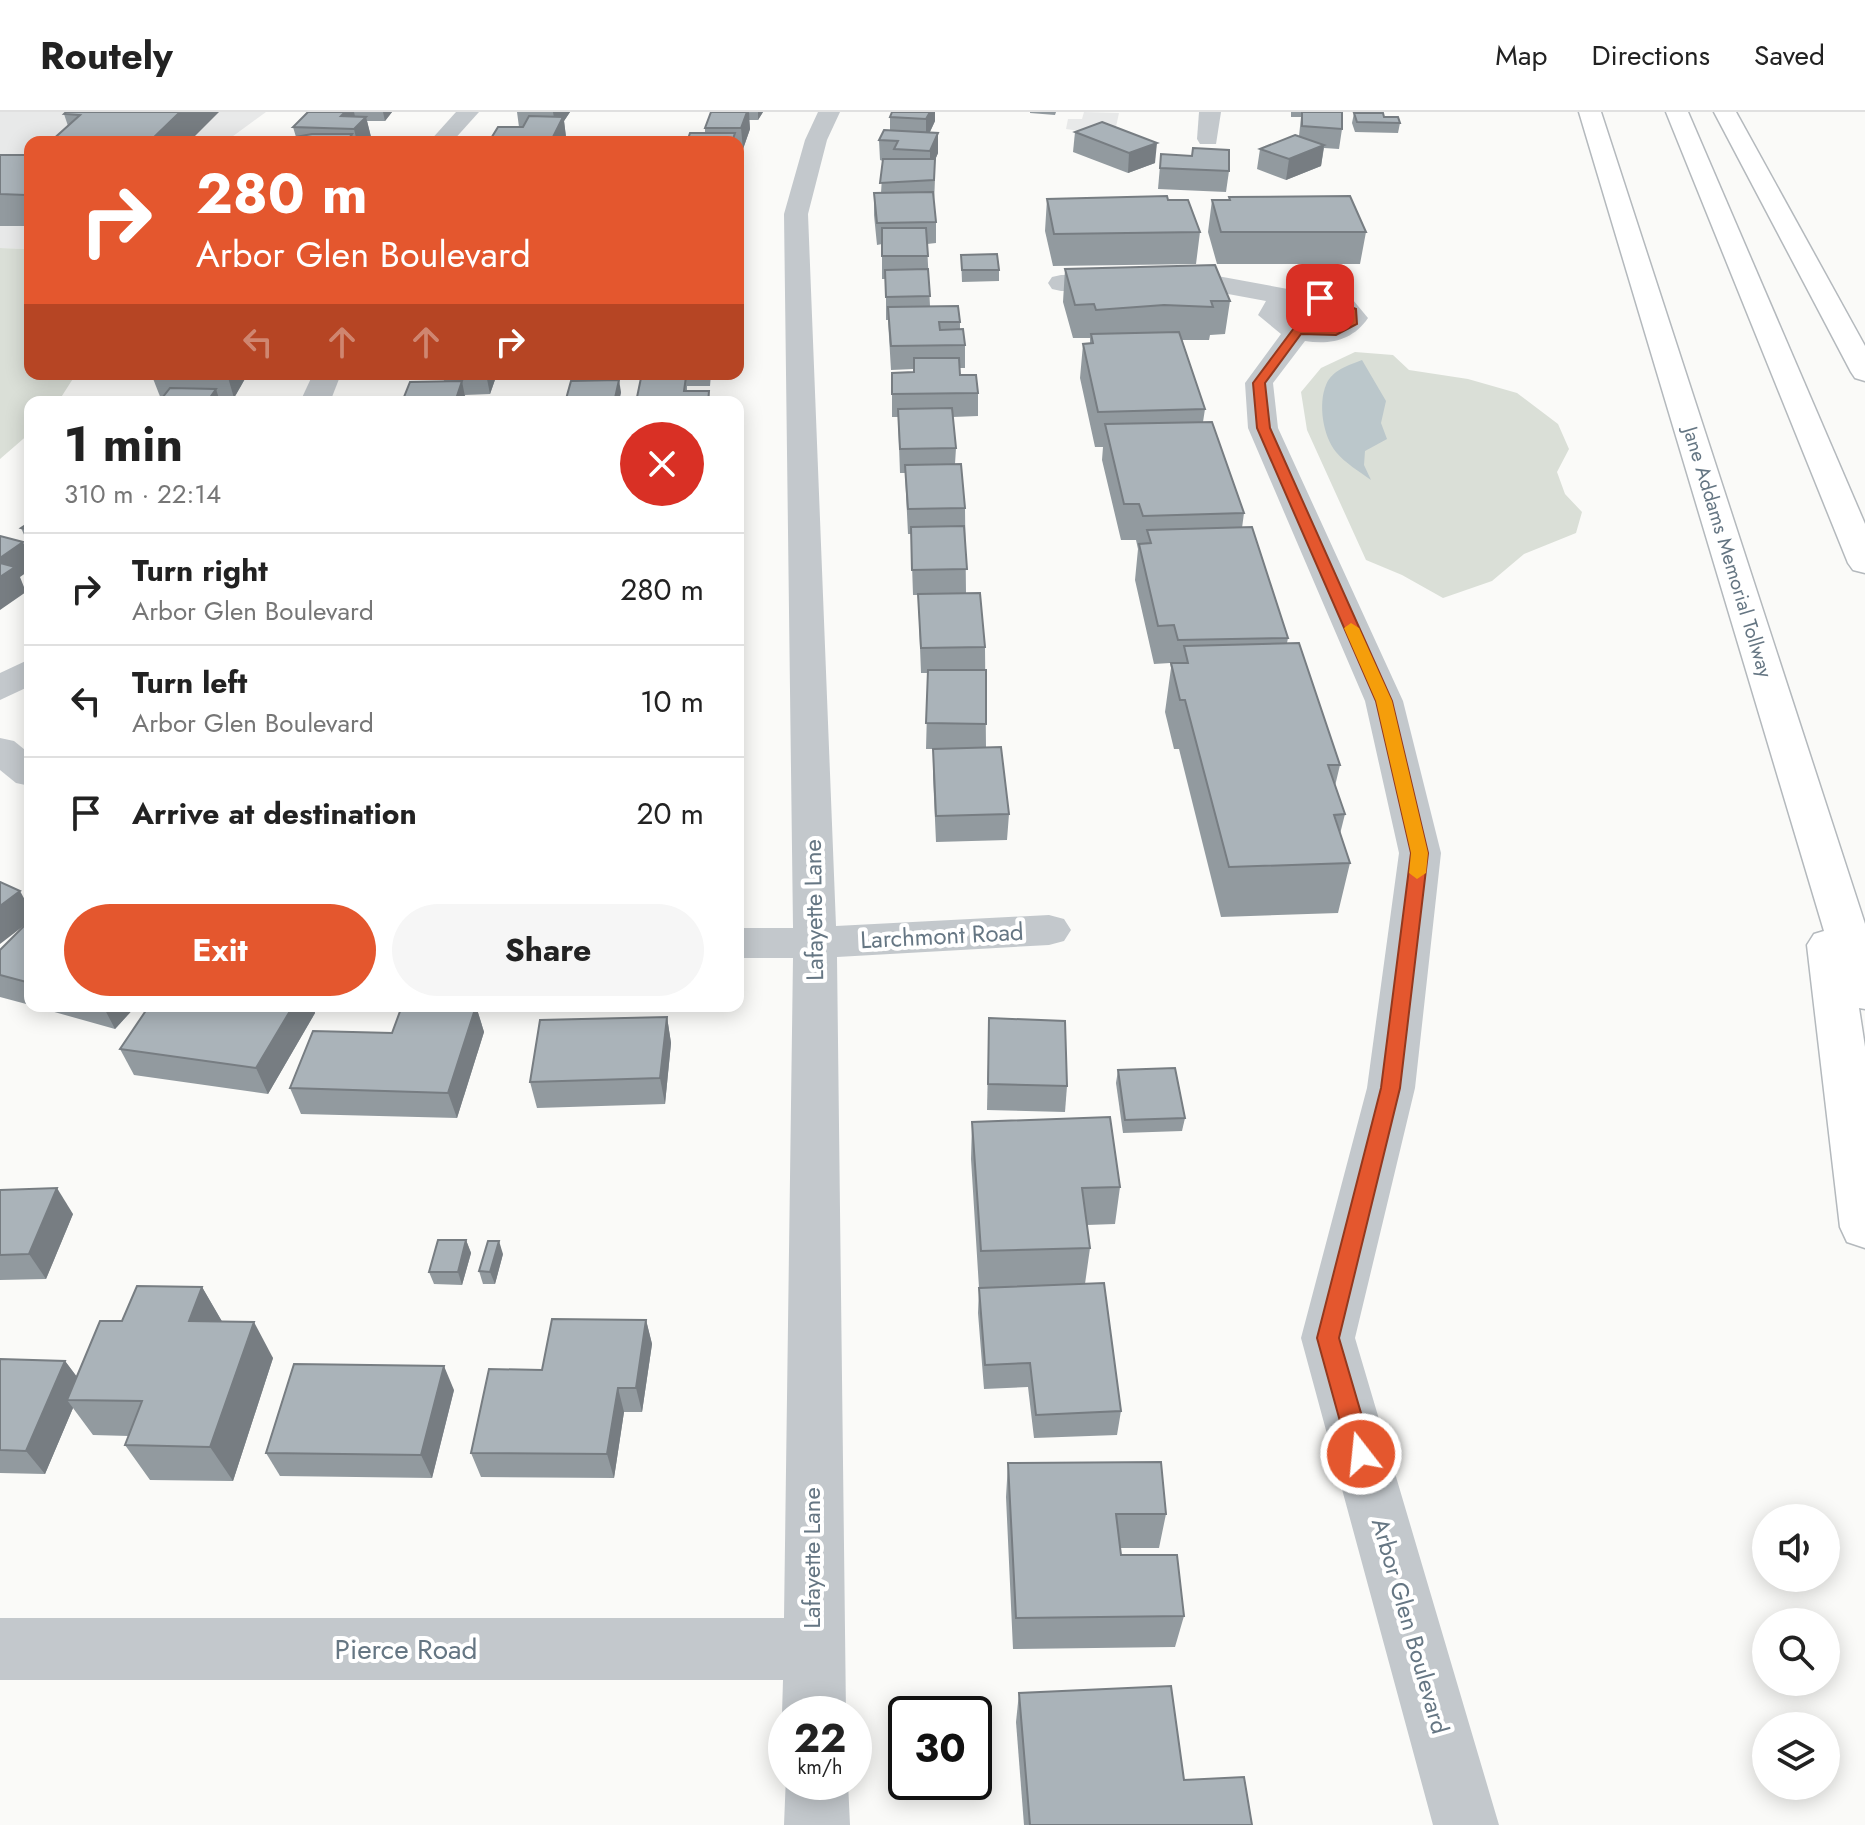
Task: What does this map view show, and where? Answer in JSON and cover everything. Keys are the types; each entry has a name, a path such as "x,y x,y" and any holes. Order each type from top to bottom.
{"highway":[{"name":"Jane Addams Memorial Tollway","path":"1590,112 1865,993"},
{"path":"1677,112 1865,563"},
{"path":"1725,112 1865,372"},
{"path":"1817,839 1865,1227"}],"street":[{"path":"446,136 468,112"},
{"name":"Lafayette Lane","path":"813,1696 815,943 796,214 816,140 829,112"},
{"path":"1208,139 1210,112"},
{"name":"Arbor Glen Boulevard","path":"1061,283 1201,281 1295,314 1259,383 1263,428 1384,701 1420,853 1391,1088 1328,1338 1466,1825"},
{"path":"0,689 24,674"},
{"path":"0,750 24,769"},
{"name":"Larchmont Road","path":"744,943 815,943 1049,930"},
{"name":"Pierce Road","path":"0,1649 812,1649"},
{"path":"816,1800 817,1825"}],"shaded area":[{"path":"0,112 266,112 233,136 24,136 24,249 0,248"},
{"path":"1084,112 1119,113 1114,136 1066,129 1068,119 1082,119"},
{"path":"0,248 24,249 24,380 72,380 62,396 24,396 24,438 0,459"},
{"path":"1355,352 1393,355 1409,370 1468,379 1517,393 1558,424 1569,449 1557,472 1565,494 1582,512 1576,533 1524,554 1492,581 1443,598 1402,575 1366,560 1307,430 1301,392 1321,368"},
{"path":"1362,360 1386,401 1381,423 1387,439 1365,451 1364,465 1371,480 1336,452 1325,429 1322,410 1326,385 1332,375"}],"building":[{"path":"180,112 155,136 57,136 80,115 64,114"},
{"path":"308,112 345,112 341,116 366,117 354,129 293,127"},
{"path":"711,112 747,112 741,128 705,128"},
{"path":"892,112 930,112 926,119 890,117"},
{"path":"1302,112 1342,112 1342,129 1302,126"},
{"path":"1354,113 1383,113 1384,117 1398,117 1400,123 1357,122"},
{"path":"529,116 563,117 554,136 492,136 498,127 523,127"},
{"path":"1102,122 1157,143 1129,153 1075,132"},
{"path":"884,130 938,133 930,151 894,149 898,141 879,140"},
{"path":"690,133 735,133 734,136 689,136"},
{"path":"312,134 352,134 350,136 301,136"},
{"path":"1295,135 1324,145 1289,159 1260,149"},
{"path":"1193,148 1229,150 1229,171 1160,168 1161,154 1192,156"},
{"path":"0,155 24,155 24,195 0,194"},
{"path":"883,159 935,159 934,180 880,183"},
{"path":"933,192 936,222 877,223 874,193"},
{"path":"1167,196 1168,200 1188,200 1200,232 1054,234 1047,199"},
{"path":"1350,196 1366,232 1221,232 1212,200 1230,200 1229,197"},
{"path":"882,228 926,228 928,256 882,256"},
{"path":"997,254 999,270 962,270 961,255"},
{"path":"1215,265 1230,301 1211,301 1213,307 1164,305 1096,310 1094,304 1075,305 1065,269"},
{"path":"928,269 930,296 886,297 885,270"},
{"path":"958,306 960,322 939,322 940,330 963,329 965,345 891,346 888,307"},
{"path":"1179,332 1205,409 1098,412 1083,344 1093,343 1091,334"},
{"path":"914,358 959,358 960,375 976,375 978,393 892,394 892,373 914,372"},
{"path":"619,380 615,396 567,396 571,381"},
{"path":"641,380 686,380 684,391 709,391 709,396 637,396"},
{"path":"462,381 457,396 404,396 410,382"},
{"path":"170,388 216,389 211,396 164,396"},
{"path":"952,408 956,448 900,449 898,409"},
{"path":"1212,422 1244,513 1143,516 1139,504 1124,504 1105,424"},
{"path":"961,464 965,508 908,509 905,465"},
{"path":"964,526 967,569 912,570 911,527"},
{"path":"1252,527 1288,638 1178,640 1174,625 1158,626 1139,544 1151,543 1147,530"},
{"path":"0,536 23,542 0,558"},
{"path":"0,563 15,567 0,577"},
{"path":"980,593 985,647 921,648 918,594"},
{"path":"1299,643 1340,765 1328,765 1345,814 1334,815 1350,863 1229,867 1185,700 1180,700 1171,663 1188,663 1184,646"},
{"path":"928,670 986,670 986,724 926,723"},
{"path":"1001,747 1009,814 936,816 933,749"},
{"path":"0,882 20,891 0,906"},
{"path":"24,926 24,981 0,975 0,950"},
{"path":"145,1012 289,1012 256,1068 120,1049"},
{"path":"400,1012 474,1012 448,1093 290,1088 313,1031 392,1033"},
{"path":"667,1017 660,1078 530,1082 540,1020"},
{"path":"989,1018 1065,1021 1067,1086 988,1084"},
{"path":"1175,1068 1185,1118 1125,1120 1118,1070"},
{"path":"1110,1117 1120,1187 1082,1188 1090,1248 981,1251 972,1122"},
{"path":"57,1188 29,1254 0,1255 0,1190"},
{"path":"438,1240 466,1240 458,1272 429,1272"},
{"path":"488,1241 499,1241 490,1272 479,1271"},
{"path":"1104,1283 1121,1411 1036,1415 1030,1363 985,1365 979,1288"},
{"path":"137,1286 202,1287 189,1321 254,1322 210,1447 125,1445 142,1401 67,1400 100,1321 122,1321"},
{"path":"552,1319 646,1320 636,1388 618,1388 607,1454 471,1453 489,1369 542,1370"},
{"path":"0,1359 65,1361 26,1451 0,1450"},
{"path":"294,1364 444,1366 421,1455 266,1453"},
{"path":"1161,1462 1166,1514 1116,1514 1121,1555 1177,1555 1184,1616 1016,1618 1008,1463"},
{"path":"1171,1686 1184,1780 1244,1777 1252,1825 1030,1825 1019,1693"}],"slow traffic":[{"path":"1351,628 1384,701 1420,853 1417,873"}],"route":[{"path":"1320,298 1352,311 1352,324 1323,333 1298,331 1259,383 1263,428 1384,701 1420,853 1391,1088 1328,1338 1361,1454"}]}
